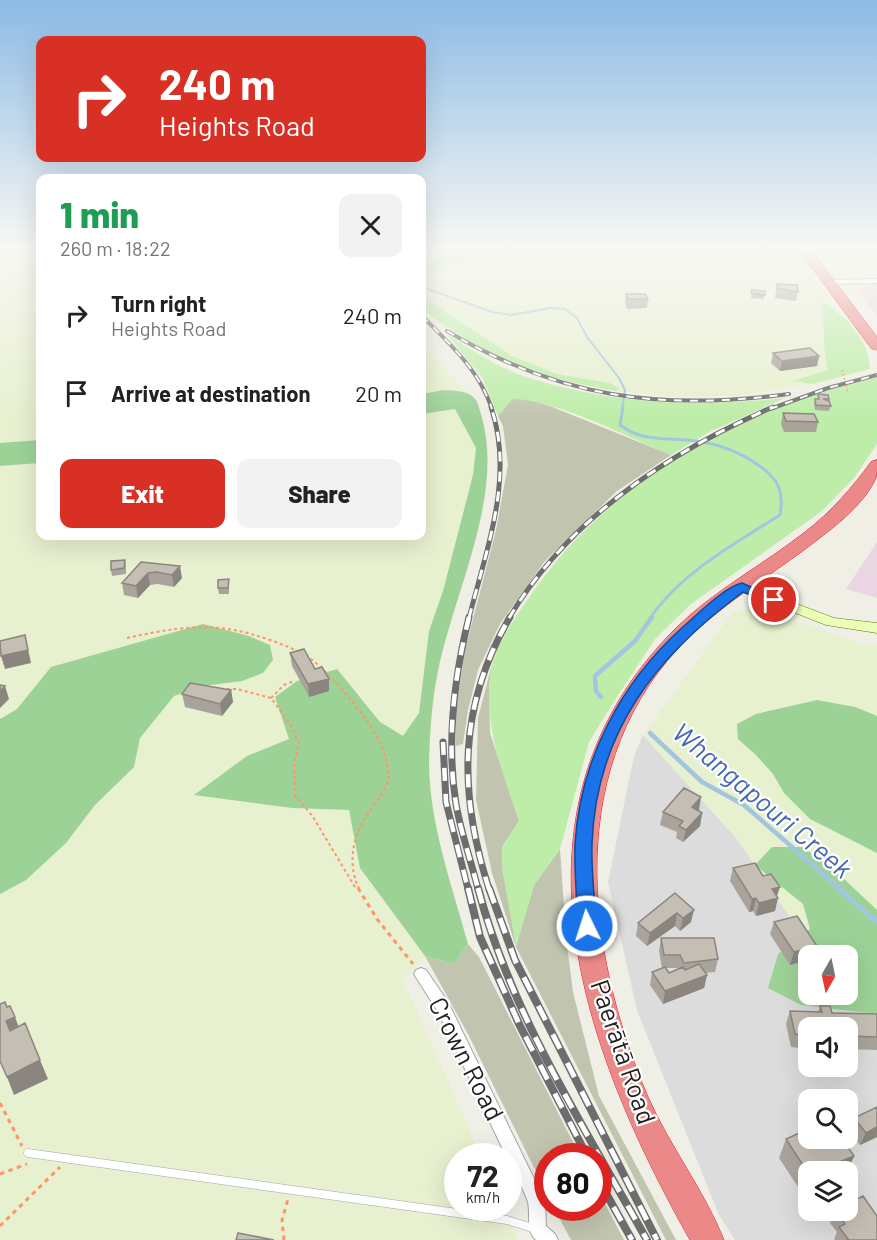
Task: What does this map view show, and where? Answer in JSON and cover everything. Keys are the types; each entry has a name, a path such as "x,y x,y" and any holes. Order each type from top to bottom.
{"highway":[{"path":"847,305 877,346"},
{"name":"Paerātā Road","path":"708,1240 660,1154 634,1100 610,1032 587,926 584,845 589,799 598,763 612,728 629,700 665,651 684,631 833,516 858,492 877,465"}],"street":[{"path":"742,587 831,622 877,628"},
{"name":"Crown Road","path":"421,974 443,1007 536,1201 543,1235"}],"lane":[{"path":"28,1153 507,1221 543,1235"}],"path":[{"path":"842,370 848,393"},
{"path":"127,638 179,625 219,624 262,635 309,656 325,669 362,714 388,760 389,778 384,789 363,818 351,846 357,889"},
{"path":"271,698 284,685 294,681"},
{"path":"216,689 237,689 271,698 291,725 299,744 294,764 295,795 312,817 357,889 421,974"},
{"path":"0,1103 15,1137 28,1153"},
{"path":"0,1174 49,1156"},
{"path":"0,1226 68,1159"},
{"path":"284,1240 282,1220 290,1190"}],"shaded area":[{"path":"0,305 36,305 36,440 0,443"},
{"path":"435,305 823,305 825,324 823,341 829,371 795,380 813,384 734,396 671,396 616,391 619,388 557,374 512,356"},
{"path":"868,305 877,305 877,317"},
{"path":"426,347 467,393 443,390 426,393"},
{"path":"512,399 527,399 550,406 671,455 617,491 545,561 500,624 478,670 468,710 463,744 456,746 456,710 465,650 496,530 508,465 503,426 498,416"},
{"path":"455,409 476,448 473,475 443,591 429,631 419,713 403,736 380,722 358,693 289,739 247,756 252,801 292,808 349,810 360,868 425,956 403,979 475,1143 444,1143 444,1221 510,1221 518,1240 0,1240 0,466 36,463 36,540 426,540 426,413"},
{"path":"877,542 877,598 846,589"},
{"path":"761,608 863,645 877,644 877,1004 858,973 858,945 809,945 737,839 643,735 733,612"},
{"path":"492,664 489,686 490,733 519,821 502,847 516,946 534,885 560,849 566,938 573,992 599,1096 676,1240 666,1240 516,947 492,873 476,800 478,718"},
{"path":"643,735 737,839 809,945 798,945 798,1005 858,1005 858,997 877,1004 877,1240 735,1240 719,1215 637,1010 608,882 634,756"},
{"path":"468,944 479,957 573,1143 534,1143 534,1168 469,1036 425,956 454,964"},
{"path":"612,1217 624,1240 571,1240 561,1221 612,1221"}],"green space":[{"path":"426,305 435,305 512,356 557,374 609,383 619,388 616,391 587,386 513,364 446,326 426,312"},
{"path":"822,305 826,305 840,314 855,330 866,348 870,369 813,384 793,381 828,370"},
{"path":"446,334 508,370 583,392 684,403 785,398 709,432 671,455 571,412 531,401 512,399 498,416 482,377"},
{"path":"877,377 877,444 854,478 822,511 691,604 655,639 613,703 589,742 560,849 534,885 516,947 502,868 502,847 519,821 495,745 489,706 489,686 494,657 512,622 561,556 598,518 638,485 681,455 727,430 775,409 825,391"},
{"path":"443,390 456,391 473,397 479,406 487,448 487,480 482,512 445,641 434,693 431,727 430,784 437,831 468,944 454,964 425,956 360,868 349,810 292,808 194,795 247,756 289,739 275,697 297,681 337,669 380,722 403,736 419,713 429,631 443,591 473,475 476,448 455,409 426,413 426,393"},
{"path":"36,440 36,463 0,466 0,443"},
{"path":"203,624 249,636 270,645 273,660 263,673 242,681 203,686 174,696 140,738 134,767 95,805 66,843 26,880 0,894 0,719 17,709 51,667"},
{"path":"817,700 855,707 877,716 877,853 810,819 784,793 773,774 756,755 738,739 737,724 756,714"},
{"path":"772,847 802,847 827,863 877,910 877,1014 801,1005 858,1005 858,945 798,945 798,1003 768,988 778,954 810,929 803,904 755,865"}],"building":[{"path":"810,348 819,356 782,361 773,353"},
{"path":"818,394 828,395 829,399 823,399 829,401 831,406 816,405 815,399 819,399"},
{"path":"783,413 814,414 818,422 786,421"},
{"path":"125,560 124,568 111,570 111,561"},
{"path":"141,562 180,566 172,575 148,573 136,586 122,583"},
{"path":"229,579 228,588 218,588 218,580"},
{"path":"25,635 28,650 1,656 0,641"},
{"path":"304,649 315,669 322,667 329,679 308,684 290,653"},
{"path":"190,683 231,690 220,704 182,694"},
{"path":"684,788 701,797 692,807 702,813 686,830 679,826 683,821 663,812"},
{"path":"755,863 763,876 771,874 780,887 772,889 778,898 759,903 756,898 752,899 733,868"},
{"path":"675,893 694,910 683,918 677,913 650,933 638,923"},
{"path":"797,916 816,945 798,945 798,951 794,952 774,922"},
{"path":"661,938 714,938 718,959 684,963 680,955 664,955"},
{"path":"699,964 707,975 665,991 652,972 665,967 669,973"},
{"path":"5,1002 7,1007 10,1006 15,1017 6,1021 10,1031 25,1023 40,1060 7,1077 0,1061 0,1004"},
{"path":"820,1006 830,1006 832,1013 877,1014 877,1037 858,1036 858,1017 798,1017 798,1034 795,1034 790,1011 822,1012"},
{"path":"877,1107 877,1127 866,1133 858,1123 858,1116"},
{"path":"798,1134 798,1149 849,1149 854,1156 842,1161 800,1161 786,1139"},
{"path":"863,1196 877,1216 877,1240 847,1240 839,1227 845,1224 843,1221 858,1221 858,1199"},
{"path":"238,1233 274,1240 236,1240"}],"waterway":[{"name":"Whangapouri Creek","path":"472,305 492,312 511,315 551,308 565,309 577,318 587,337 619,378 625,390 622,409"},
{"name":"Whangapouri Creek","path":"623,407 620,425 638,435 713,444 746,457 772,477 779,488 781,500 780,515 727,548 693,573 677,587 650,618"},
{"name":"Whangapouri Creek","path":"601,697 596,691 595,676 635,641 652,617"},
{"name":"Whangapouri Creek","path":"650,733 702,782 744,805 840,889"},
{"name":"Whangapouri Creek","path":"838,888 877,922"}],"railway":[{"path":"426,320 472,370 492,409"},
{"path":"447,331 489,354 530,372 571,385 612,394 697,401 789,394"},
{"path":"770,409 828,388 877,375"},
{"path":"469,618 490,540 499,487 498,433 491,407"},
{"path":"509,618 533,582 561,549 591,519 624,492 696,445 773,407"},
{"path":"469,617 459,663 453,710 452,757 458,815 478,889"},
{"path":"489,889 472,818 468,784 468,750 472,717 480,683 493,650 510,617"},
{"path":"443,742 446,802 468,889"},
{"path":"468,888 480,937 520,1026 580,1143"},
{"path":"478,888 492,935 529,1025 551,1069 647,1240"},
{"path":"489,888 515,960 657,1240"},
{"path":"612,1204 632,1240"}],"route":[{"path":"587,926 584,845 589,799 598,763 612,728 647,673 665,651 684,631 709,611 742,587 774,600"}]}
